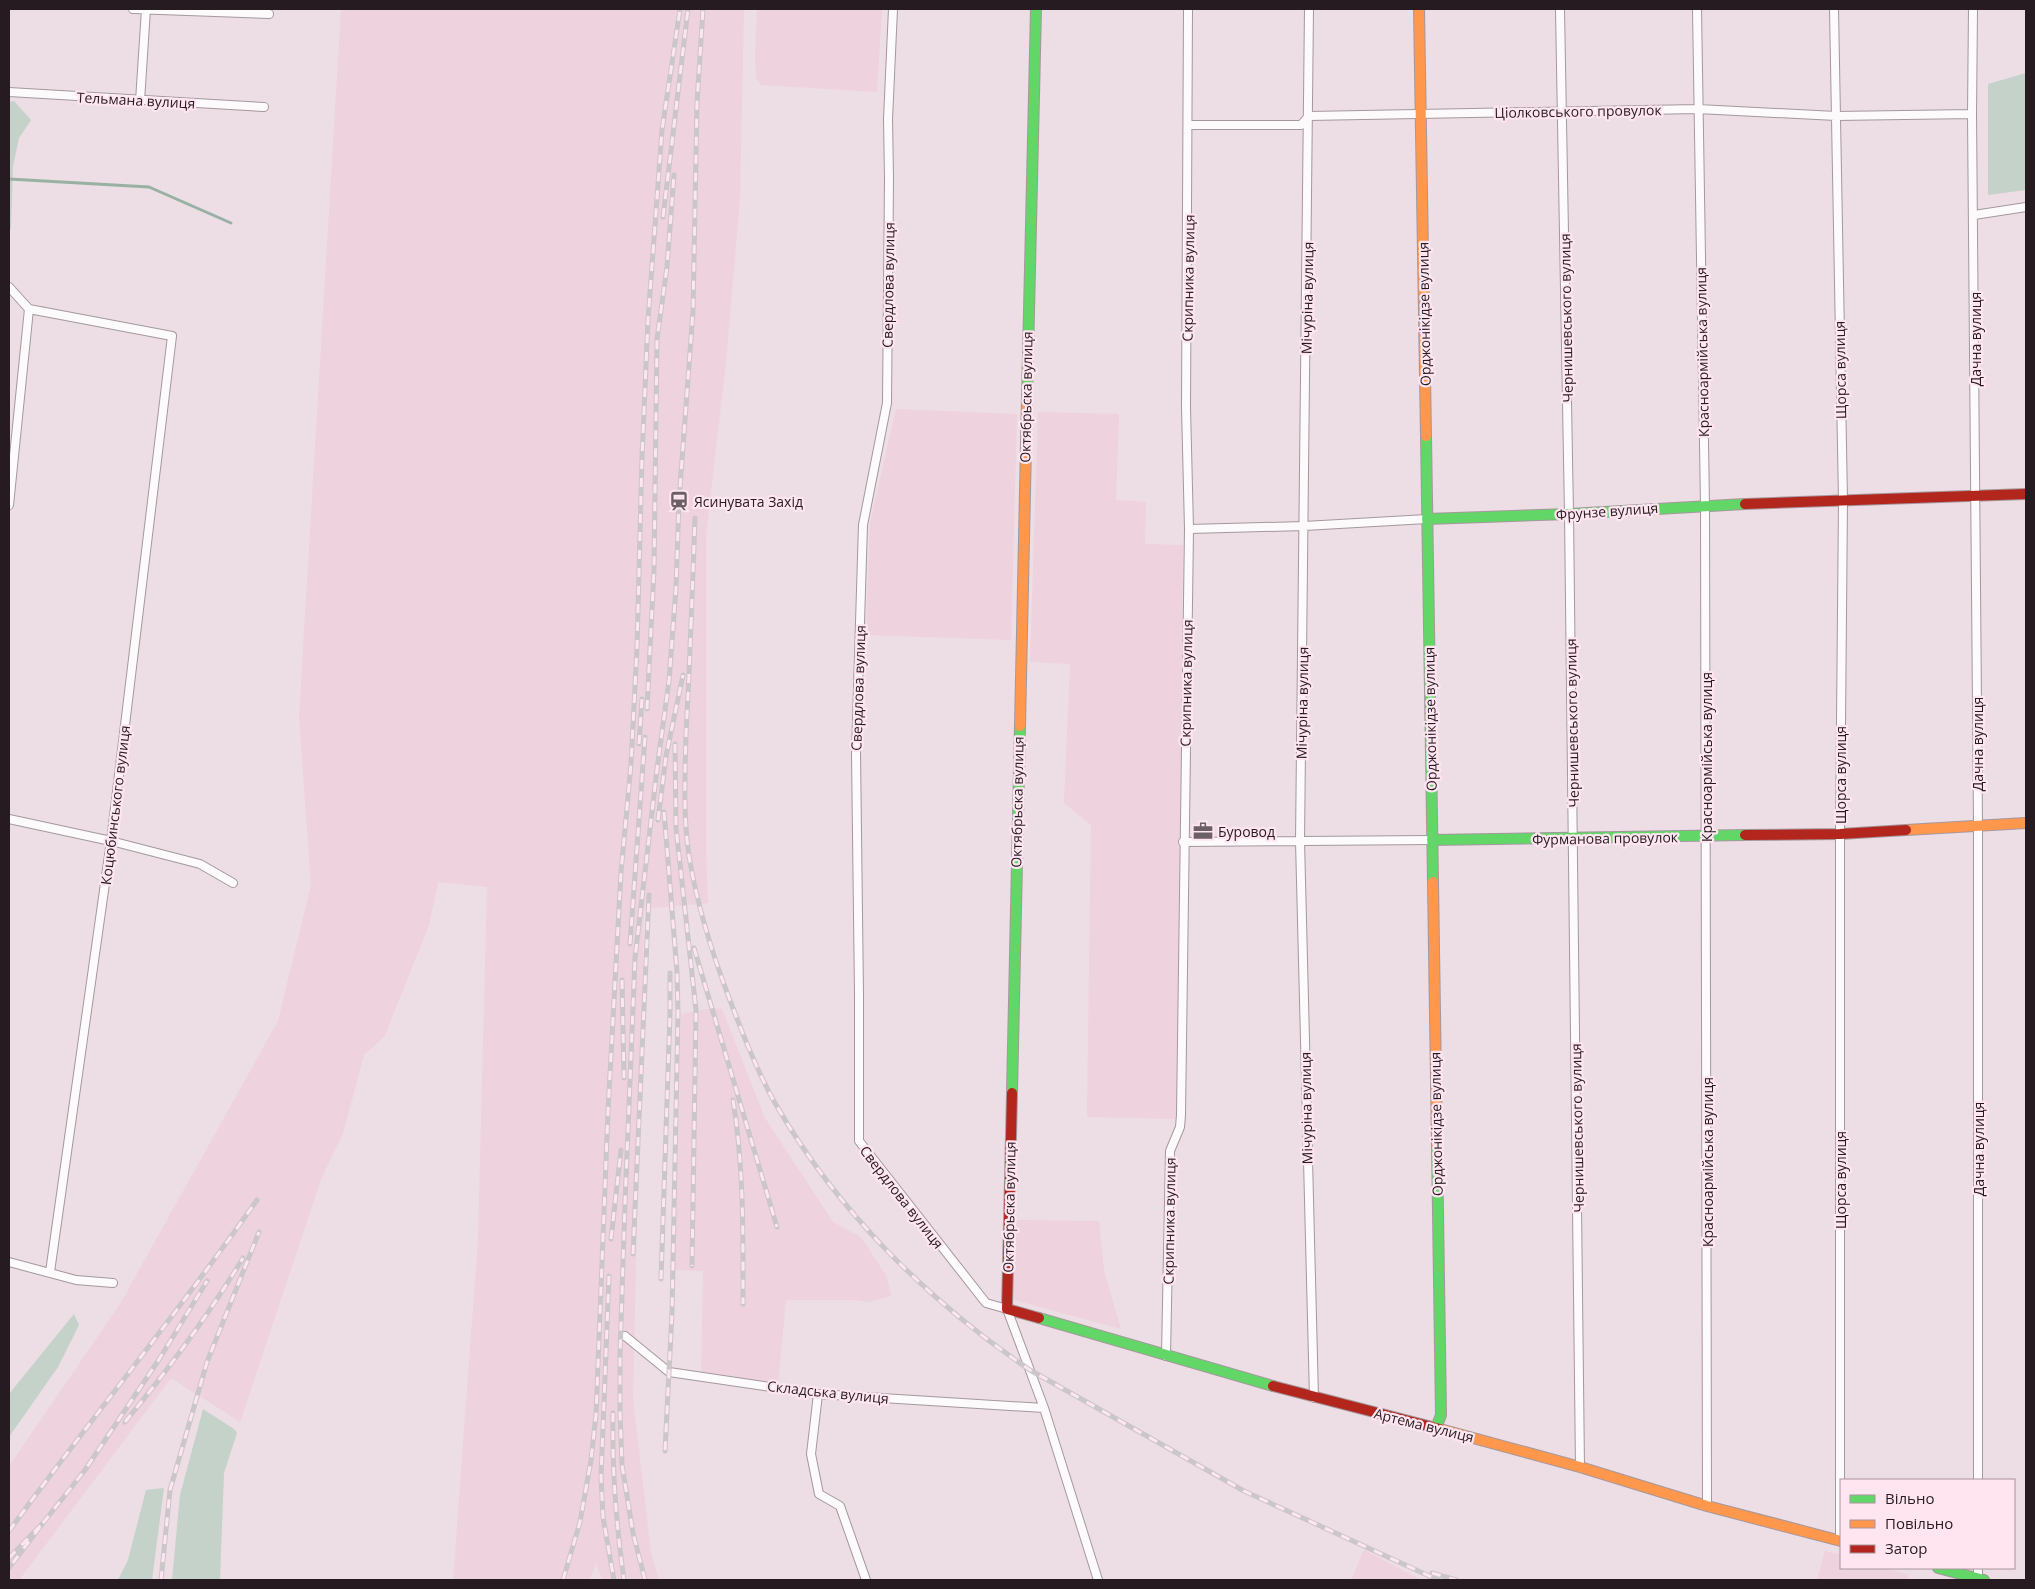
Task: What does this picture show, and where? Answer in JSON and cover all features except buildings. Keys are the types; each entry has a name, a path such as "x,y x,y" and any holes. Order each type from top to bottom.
{"main road":[{"name":"Октябрьска вулиця","path":"1007,1308 1036,9"},
{"name":"Орджонікідзе вулиця","path":"1419,9 1441,1415 1436,1428"},
{"name":"Фрунзе вулиця","path":"1427,519 1569,514 1705,505 2026,494"},
{"name":"Фурманова провулок","path":"1432,840 1840,834 2026,823"},
{"name":"Артема вулиця","path":"1007,1308 1314,1398 1436,1428 1580,1467 1707,1506 1840,1541"},
{"path":"1944,1569 1980,1575"}],"street":[{"path":"133,9 269,14"},
{"path":"140,101 146,9"},
{"name":"Свердлова вулиця","path":"893,9 889,84 887,402 863,525 856,753 860,994 858,1142 986,1303 1007,1308"},
{"name":"Скрипника вулиця","path":"1166,1356 1170,1151 1180,1127 1181,1115 1183,842 1189,529 1186,407 1188,9"},
{"name":"Мічуріна вулиця","path":"1310,9 1300,841 1314,1398"},
{"name":"Чернишевського вулиця","path":"1560,9 1574,838 1580,1467"},
{"name":"Красноармійська вулиця","path":"1696,9 1705,505 1707,1506"},
{"name":"Щорса вулиця","path":"1834,9 1842,501 1840,834 1841,1479"},
{"name":"Дачна вулиця","path":"1973,9 1972,114 1978,825 1978,1479"},
{"name":"Тельмана вулиця","path":"9,92 264,107"},
{"name":"Ціолковського провулок","path":"1188,125 1300,125 1309,116 1698,109 1836,116 1972,114"},
{"path":"1974,215 2026,207"},
{"path":"9,287 29,308 9,505"},
{"name":"Коцюбинського вулиця","path":"29,308 172,336 111,841 50,1272"},
{"name":"Фрунзе вулиця","path":"1189,529 1304,526 1427,519"},
{"path":"9,819 111,841 200,864 233,883"},
{"name":"Фурманова провулок","path":"1183,842 1432,840"},
{"path":"9,1262 76,1280 114,1282"},
{"name":"Октябрьска вулиця","path":"1007,1308 1044,1408 1098,1580"},
{"name":"Складська вулиця","path":"625,1336 669,1372 818,1394 1044,1408"},
{"path":"818,1394 811,1454 819,1494 840,1506 866,1580"}],"shaded area":[{"path":"341,9 744,9 740,198 726,362 706,535 706,854 708,903 644,909 633,1399 651,1553 659,1580 602,1580 596,1563 590,1580 453,1580 478,1240 487,887 438,882 429,925 384,1037 364,1055 343,1133 321,1179 240,1422 171,1378 19,1580 9,1580 9,1466 120,1304 278,1021 311,885 299,717"},
{"path":"757,9 882,9 877,92 761,85 756,78"},
{"path":"2026,73 2026,190 1988,195 1988,84"},
{"path":"14,101 31,120 19,138 13,166 11,229 9,229 9,102"},
{"path":"896,409 1017,414 1011,640 866,635 870,523"},
{"path":"1038,412 1119,414 1116,500 1146,502 1145,544 1183,545 1177,1119 1087,1117 1091,825 1064,803 1070,664 1030,662"},
{"path":"712,1008 722,1009 765,1118 833,1222 861,1237 887,1277 891,1296 868,1302 855,1300 786,1300 778,1385 701,1377 703,1271 675,1270 681,1014"},
{"path":"1015,1220 1099,1221 1104,1271 1121,1329 1014,1300"},
{"path":"74,1314 79,1325 58,1367 9,1437 9,1394"},
{"path":"203,1409 234,1429 237,1433 224,1473 220,1580 172,1580 180,1495"},
{"path":"164,1488 152,1580 118,1580 128,1560 146,1490"},
{"path":"1364,1550 1421,1580 1351,1580"},
{"path":"1825,1551 1840,1555 1840,1569 1888,1569 1909,1575 1907,1580 1817,1580"}],"waterway":[{"path":"9,179 149,187 231,223"}],"railway":[{"path":"563,1580 580,1522 591,1460 596,1415 608,1111 621,872 631,764 637,648 648,320 662,130 680,9"},
{"path":"663,217 688,9"},
{"path":"645,1580 633,1533 622,1465 620,1354 625,1203 635,958 669,681 676,588 679,501 693,311 697,103 703,9"},
{"path":"647,709 654,570 657,339 667,267 674,175"},
{"path":"691,626 695,518"},
{"path":"691,620 685,810 689,856 696,892 716,961 755,1064 775,1103 827,1181 856,1217 921,1284 992,1343 1030,1370 1244,1491 1438,1580"},
{"path":"658,820 666,756 683,675"},
{"path":"639,744 642,699"},
{"path":"630,944 645,737"},
{"path":"675,744 676,828 696,1010 692,1266"},
{"path":"664,812 677,972 678,1013 672,1313 665,1451"},
{"path":"633,1254 649,895"},
{"path":"694,948 777,1227"},
{"path":"661,1279 670,973"},
{"path":"622,980 624,1078"},
{"path":"733,1100 741,1176 743,1304"},
{"path":"611,1239 621,1150"},
{"path":"9,1531 196,1284 257,1200"},
{"path":"161,1580 170,1490 207,1362 259,1232"},
{"path":"125,1422 187,1342 243,1258"},
{"path":"609,1276 601,1477 603,1517 614,1580"},
{"path":"43,1523 85,1470 158,1361 207,1281"},
{"path":"613,1413 615,1497 624,1580"},
{"path":"9,1558 43,1523 9,1568"},
{"path":"1432,1573 1456,1580"}],"traffic: fast":[{"path":"1027,398 1036,9"},
{"path":"1426,436 1433,882"},
{"path":"1427,519 1569,514 1745,504"},
{"path":"1012,1093 1020,726"},
{"path":"1432,840 1745,835"},
{"path":"1436,1428 1441,1415 1437,1145"},
{"path":"1039,1318 1273,1386"},
{"path":"1942,1569 1984,1580"}],"traffic: slow":[{"path":"1419,9 1426,436"},
{"path":"1020,726 1027,398"},
{"path":"1906,830 2026,823"},
{"path":"1433,882 1437,1145"},
{"path":"1440,1429 1580,1467 1707,1506 1840,1541"}],"traffic: jam":[{"path":"1745,504 2026,494"},
{"path":"1745,835 1840,834 1906,830"},
{"path":"1012,1093 1007,1309 1039,1318"},
{"path":"1273,1386 1440,1429"}],"place":[{"name":"Ясинувата Захід","path":"679,501"},
{"name":"Буровод","path":"1203,831"}]}
